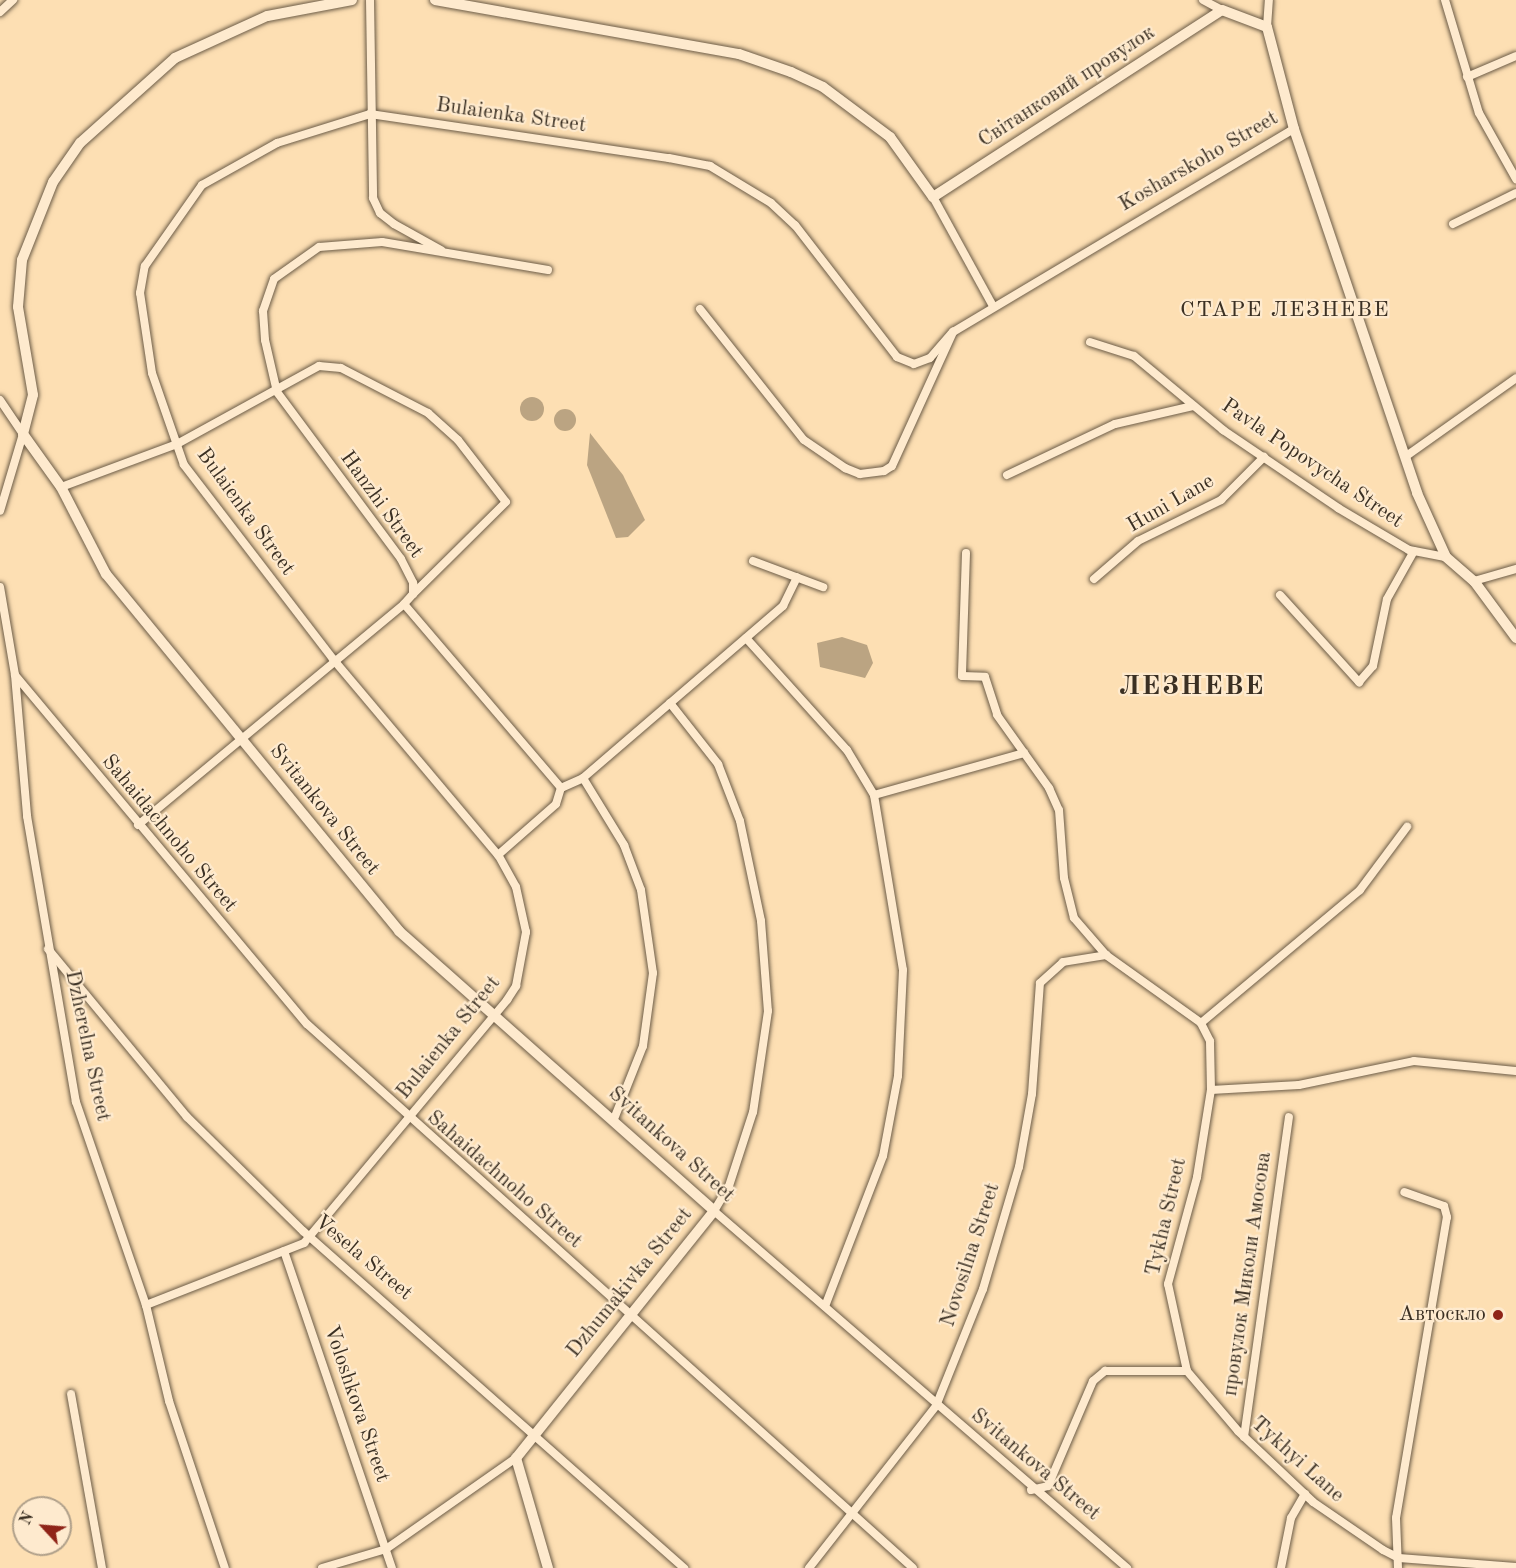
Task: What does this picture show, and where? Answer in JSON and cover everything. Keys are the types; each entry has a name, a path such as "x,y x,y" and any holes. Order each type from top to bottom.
{"street":[{"path":"0,12 13,0"},
{"path":"0,511 33,395 18,307 22,260 53,182 80,143 175,58 267,16 352,0"},
{"path":"370,0 373,198 380,213 446,253"},
{"path":"435,0 740,54 791,72 824,87 890,137 933,197 993,306"},
{"path":"1203,0 1222,10 1267,27"},
{"path":"1269,0 1267,27 1294,129"},
{"path":"1445,0 1479,113 1516,179"},
{"name":"Світанковий провулок","path":"933,197 1222,10"},
{"path":"1467,77 1516,56"},
{"name":"Bulaienka Street","path":"146,1305 284,1251 312,1234 496,1015 516,986 526,932 516,887 498,855 333,658 184,465 142,330 145,266 202,185 277,143 370,114 710,166 736,178 795,225 897,357 914,364 930,358 953,332"},
{"name":"Kosharskoho Street","path":"953,332 993,306 1294,129 1406,457 1446,557 1474,581 1516,638"},
{"path":"1453,224 1516,193"},
{"name":"Hanzhi Street","path":"138,825 333,658 404,604 413,594 401,559 277,392 263,311 274,279 290,262 319,247 352,242 446,253 548,270"},
{"path":"700,309 804,440 860,474 892,466 953,332"},
{"name":"Pavla Popovycha Street","path":"1090,342 1134,356 1194,406 1264,457 1414,551 1446,557"},
{"path":"61,487 177,444 277,392 319,366 341,368 428,414 458,440 506,502 413,594"},
{"path":"1406,457 1516,378"},
{"path":"0,400 23,434"},
{"name":"Pavla Popovycha Street","path":"1007,475 1115,424 1194,406"},
{"name":"Svitankova Street","path":"23,434 61,487 106,574 399,931 1031,1490 1127,1568"},
{"name":"Huni Lane","path":"1094,579 1138,541 1221,500 1264,457"},
{"path":"1280,595 1359,682 1373,666 1387,599 1414,551"},
{"path":"966,552 962,676 985,677 997,716 1024,753 1059,810 1064,878 1074,918 1106,955 1201,1023 1360,890 1407,827"},
{"path":"753,561 823,587"},
{"path":"1474,581 1516,569"},
{"path":"498,855 556,804 561,788 583,778 783,606 796,577"},
{"name":"Dzherelna Street","path":"0,587 15,675 17,737 47,948 76,1102 146,1305 169,1401 225,1568"},
{"path":"404,604 561,788"},
{"path":"746,638 847,750 874,795 903,970 898,1076 883,1156 825,1306"},
{"name":"Sahaidachnoho Street","path":"15,675 138,825 308,1024 407,1119 913,1568"},
{"name":"Dzhumakivka Street","path":"322,1568 386,1549 516,1458 530,1434 714,1211 729,1186 753,1112 768,1011 761,921 740,821 718,764 669,704"},
{"path":"874,795 1024,753"},
{"path":"583,778 607,811 641,890 653,973 643,1046 614,1119"},
{"name":"Vesela Street","path":"47,948 187,1117 530,1434 684,1568"},
{"name":"Novosilna Street","path":"809,1568 936,1406 983,1289 1019,1167 1032,1094 1040,983 1063,962 1106,955"},
{"name":"Tykha Street","path":"1187,1371 1168,1284 1197,1177 1211,1089 1210,1041 1201,1023"},
{"path":"1211,1089 1299,1085 1414,1061 1516,1071"},
{"name":"провулок Миколи Амосова","path":"1244,1437 1289,1116"},
{"path":"1398,1568 1399,1558 1393,1545 1396,1518 1447,1217 1444,1206 1404,1192"},
{"name":"Voloshkova Street","path":"284,1251 392,1568"},
{"path":"1031,1490 1048,1486 1089,1390 1105,1371 1187,1371"},
{"name":"Tykhyi Lane","path":"1187,1371 1244,1437 1305,1494 1399,1558"},
{"path":"71,1394 102,1568"},
{"path":"516,1458 548,1568"},
{"path":"1281,1568 1291,1518 1305,1494"},
{"path":"1399,1558 1516,1567"}],"shaded area":[{"path":"532,397 541,400 544,409 541,418 532,421 523,418 520,409 523,400"},
{"path":"565,409 573,412 576,420 573,428 565,431 557,428 554,420 557,412"},
{"path":"590,433 623,475 645,520 628,537 616,538 587,465"},
{"path":"842,637 867,645 873,663 865,678 820,667 817,643"}],"place":[{"name":"Автоскло","path":"1498,1315"}],"district":[{"name":"СТАРЕ ЛЕЗНЕВЕ","path":"1285,311"},
{"name":"ЛЕЗНЕВЕ","path":"1192,687"}]}
